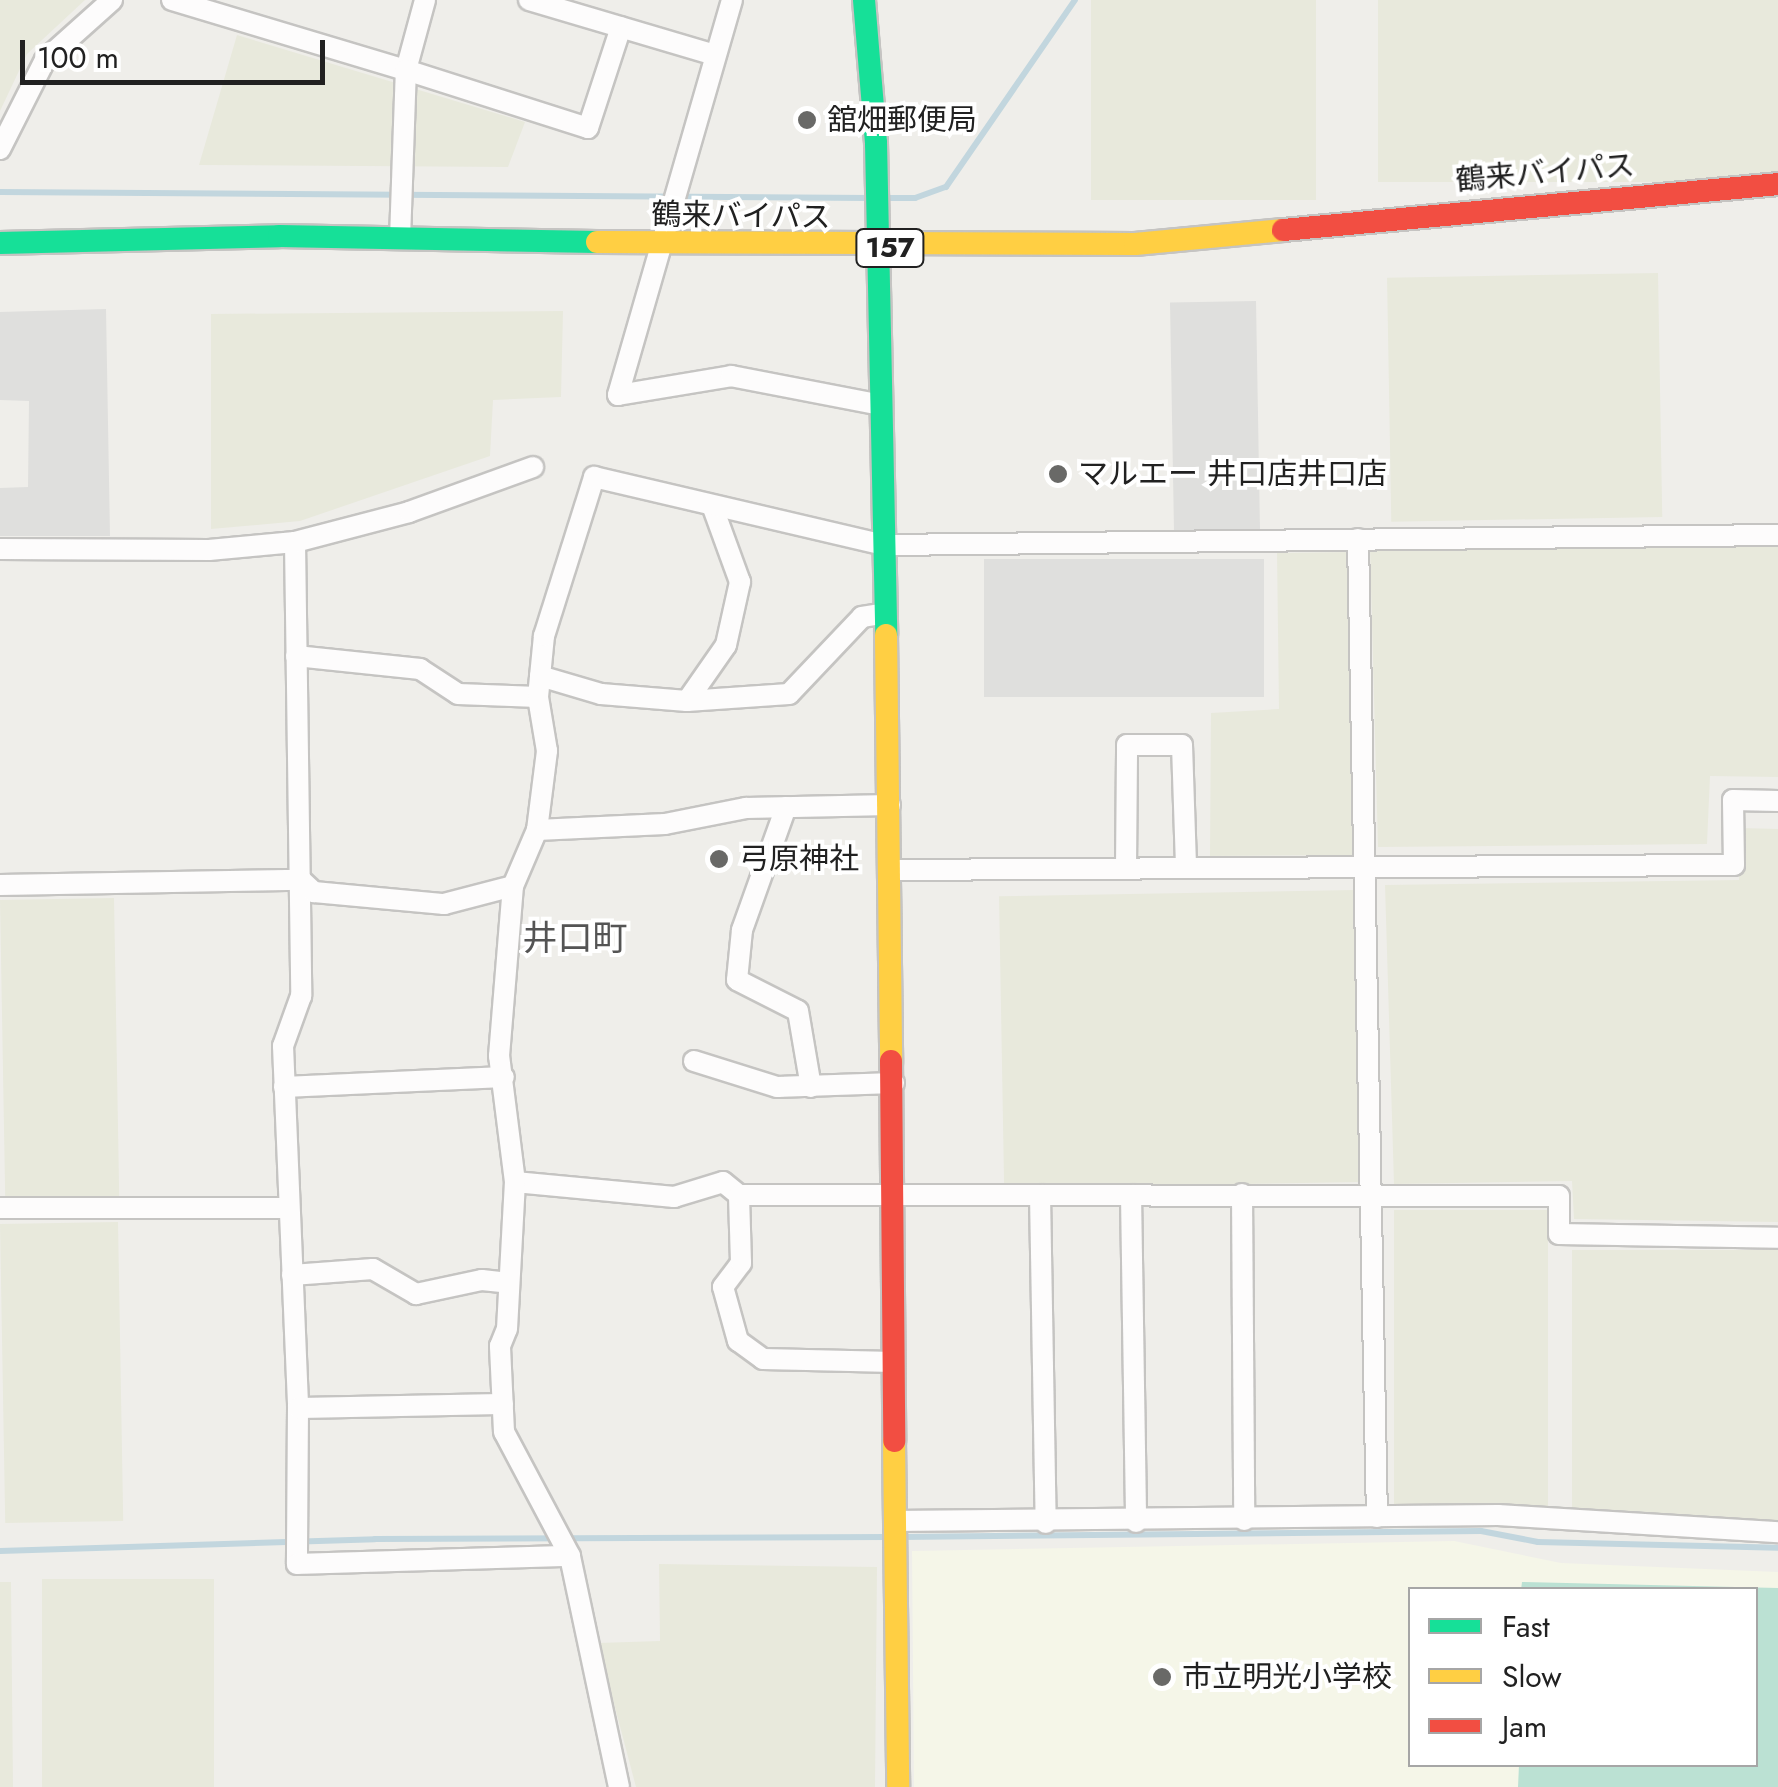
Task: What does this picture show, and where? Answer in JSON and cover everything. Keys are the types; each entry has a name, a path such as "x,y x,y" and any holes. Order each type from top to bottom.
{"main road":[{"path":"864,0 877,199 890,805 898,1787"},
{"name":"鶴来バイパス","path":"0,243 400,240 877,248 1135,244 1778,184"}],"street":[{"path":"0,150 45,60 112,0"},
{"path":"172,0 588,128 620,27"},
{"path":"400,240 406,70 425,0"},
{"path":"529,0 715,55"},
{"path":"732,0 679,195 618,396 731,376 881,405"},
{"path":"0,550 209,550 294,542 410,512 533,467"},
{"path":"618,1787 567,1547 504,1432 500,1346 509,1283 515,1182 500,1056 513,886 537,830 547,751 539,686 544,636 594,477 713,508 884,545 1778,535"},
{"path":"686,701 726,645 740,582 713,508"},
{"path":"1358,539 1377,1517"},
{"path":"294,542 301,996 283,1046 298,1408 297,1564 567,1547"},
{"path":"296,656 420,669 458,694 539,686 686,701 789,694 862,616 886,613"},
{"path":"1126,868 1127,745 1182,744 1186,868"},
{"path":"889,870 1734,865 1733,800 1778,801"},
{"path":"537,830 665,824 746,808 890,805"},
{"path":"786,808 742,930 736,980 798,1011 811,1086"},
{"path":"0,885 301,880 314,892 444,904 513,886"},
{"path":"694,1061 716,1063 751,1083 894,1083"},
{"path":"284,1087 504,1076"},
{"path":"515,1182 674,1197 723,1182 739,1195 892,1199 1242,1194 1560,1196 1559,1234 1778,1238"},
{"path":"1242,1194 1244,1520"},
{"path":"739,1195 740,1262 723,1287 738,1341 763,1359 894,1362"},
{"path":"1040,1195 1046,1523"},
{"path":"1132,1195 1136,1522"},
{"path":"0,1208 288,1208"},
{"path":"292,1276 373,1269 416,1294 482,1280 509,1283"},
{"path":"298,1408 503,1404"},
{"path":"894,1531 1046,1523 1498,1515 1568,1524 1778,1532"}],"shaded area":[{"path":"0,0 85,0 27,54 0,111"},
{"path":"1091,0 1316,0 1316,200 1091,200"},
{"path":"1378,0 1778,0 1778,182 1378,182"},
{"path":"237,35 525,122 508,167 199,165"},
{"path":"1658,273 1662,517 1391,522 1387,278"},
{"path":"1256,301 1260,530 1174,531 1170,303"},
{"path":"106,309 110,536 0,536 0,488 28,487 29,401 0,400 0,312"},
{"path":"563,311 561,397 493,400 490,456 300,521 211,529 211,314"},
{"path":"1778,545 1778,777 1710,776 1707,844 1378,847 1370,548"},
{"path":"1350,552 1358,855 1210,856 1211,713 1279,709 1277,553"},
{"path":"984,559 1264,559 1264,697 984,697"},
{"path":"1741,828 1778,829 1778,1222 1574,1219 1572,1181 1394,1184 1385,885 1739,880"},
{"path":"1355,890 1360,1182 1004,1188 999,896"},
{"path":"114,898 119,1197 5,1199 0,900"},
{"path":"1394,1210 1548,1210 1548,1516 1394,1516"},
{"path":"118,1222 123,1521 5,1523 0,1224"},
{"path":"1572,1250 1778,1250 1778,1520 1572,1520"},
{"name":"市立明光小学校","path":"1454,1541 1561,1563 1778,1572 1778,1787 914,1787 912,1551"},
{"path":"659,1564 877,1567 875,1787 636,1787 598,1643 660,1641"},
{"path":"42,1579 214,1579 214,1787 42,1787"},
{"path":"0,1582 11,1582 13,1787 0,1787"}],"green space":[{"path":"1522,1582 1735,1587 1521,1587"},
{"path":"1758,1588 1778,1588 1778,1787 1518,1787 1519,1767 1758,1767"}],"waterway":[{"path":"886,198 915,198 946,187 1075,0"},
{"path":"0,192 869,198"},
{"path":"901,1537 1481,1531 1538,1542 1778,1548"},
{"path":"0,1551 375,1539 888,1537"}],"traffic: fast":[{"path":"864,0 876,143 886,635"},
{"path":"0,243 279,236 597,242"}],"traffic: slow":[{"path":"597,242 1135,244 1283,230"},
{"path":"886,635 891,1061"},
{"path":"894,1441 898,1787"}],"traffic: jam":[{"path":"1283,230 1778,184"},
{"path":"891,1061 894,1441"}],"place":[{"name":"舘畑郵便局","path":"807,120"},
{"name":"マルエー 井口店井口店","path":"1058,474"},
{"name":"弓原神社","path":"719,859"},
{"name":"市立明光小学校","path":"1162,1677"}],"district":[{"name":"井口町","path":"575,938"}]}
